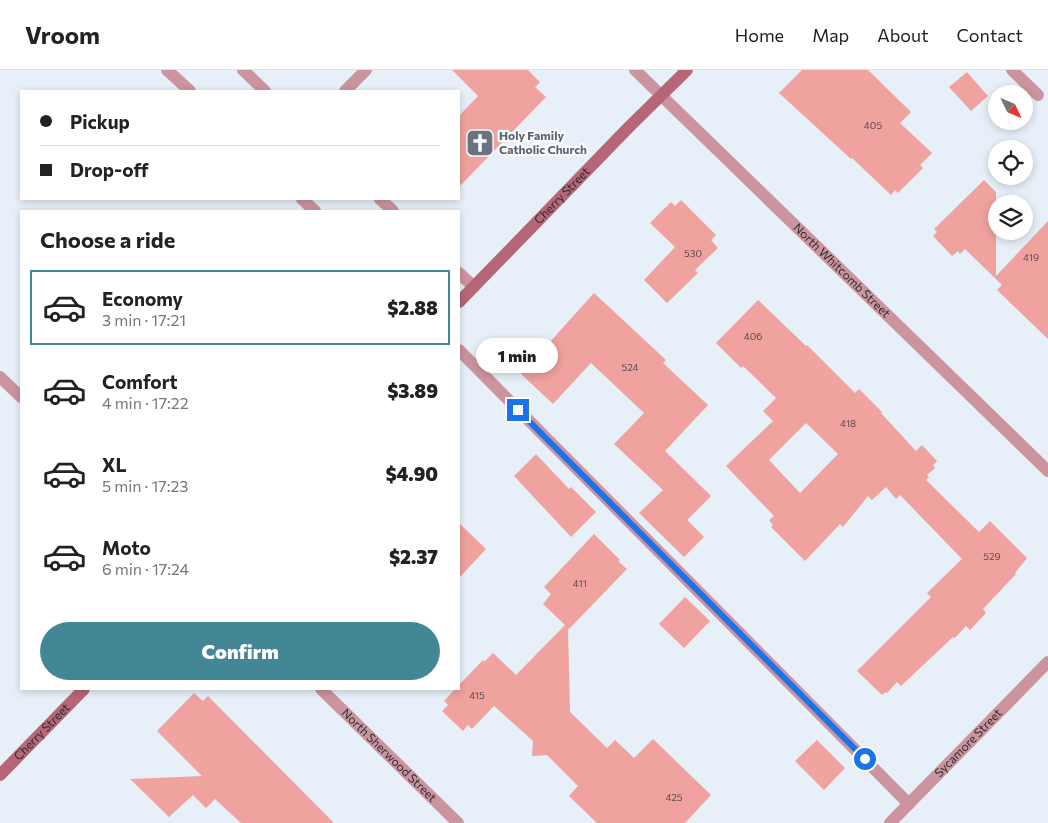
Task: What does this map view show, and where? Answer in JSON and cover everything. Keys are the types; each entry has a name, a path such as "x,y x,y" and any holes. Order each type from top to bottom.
{"street":[{"path":"167,70 189,90"},
{"path":"242,70 264,90"},
{"path":"346,90 366,70"},
{"name":"North Whitcomb Street","path":"635,70 1048,471"},
{"name":"Cherry Street","path":"460,301 687,70"},
{"path":"1012,70 1038,95"},
{"path":"303,200 314,210"},
{"path":"381,200 392,210"},
{"path":"460,274 474,286"},
{"path":"460,351 909,804"},
{"path":"0,377 20,397"},
{"name":"Sycamore Street","path":"890,823 1048,662"},
{"name":"Cherry Street","path":"0,775 83,690"},
{"name":"North Sherwood Street","path":"321,690 458,823"}],"building":[{"name":"Holy Family Catholic Church","path":"452,70 528,70 540,82 535,87 546,97 460,186 460,115 478,96"},
{"path":"802,70 868,70 911,112 900,123 932,153 920,165 923,168 898,193 895,190 891,195 779,93"},
{"path":"967,72 988,96 971,111 949,87"},
{"path":"984,180 996,192 996,195 988,195 988,240 996,240 996,276 1030,240 1033,240 1033,237 1048,221 1048,339 997,290 1002,285 965,249 960,254 958,251 952,256 933,236 937,232 934,229"},
{"path":"681,200 716,235 711,240 718,248 695,270 698,273 667,303 644,280 675,247 650,223 671,202 675,206"},
{"path":"594,293 666,360 663,363 708,405 665,451 711,496 687,520 704,537 684,557 639,513 663,490 614,444 644,413 591,363 553,404 521,374"},
{"path":"758,300 855,393 859,389 916,451 922,445 937,461 933,465 935,468 927,475 929,477 926,480 979,532 990,521 1027,558 1016,574 983,609 986,613 970,630 966,626 901,686 897,682 887,693 882,695 857,671 931,597 927,593 962,559 900,495 896,499 886,487 872,500 868,496 843,527 840,524 805,561 771,527 773,525 769,520 774,516 726,466 773,421 763,411 776,398 743,366 741,368 716,343","holes":["806,423 838,454 800,493 769,460"]},
{"path":"536,454 569,489 571,487 596,512 571,537 514,476"},
{"path":"460,524 486,549 460,577"},
{"path":"594,534 627,569 568,628 570,712 607,748 615,740 634,758 653,739 711,795 685,823 597,823 569,796 578,786 547,755 532,756 533,741 494,706 472,729 468,725 463,731 442,711 448,705 444,701 454,690 460,690 460,684 483,660 484,662 493,653 516,675 565,625 543,604 551,594 544,587"},
{"path":"685,597 710,621 684,648 659,624"},
{"path":"194,693 203,701 208,696 334,823 241,823 215,799 206,808 193,795 169,817 130,779 202,776 157,731"},
{"path":"817,740 845,768 824,790 795,761"}],"place":[{"name":"Holy Family Catholic Church","path":"480,143"}],"route":[{"path":"518,410 865,759"}]}
